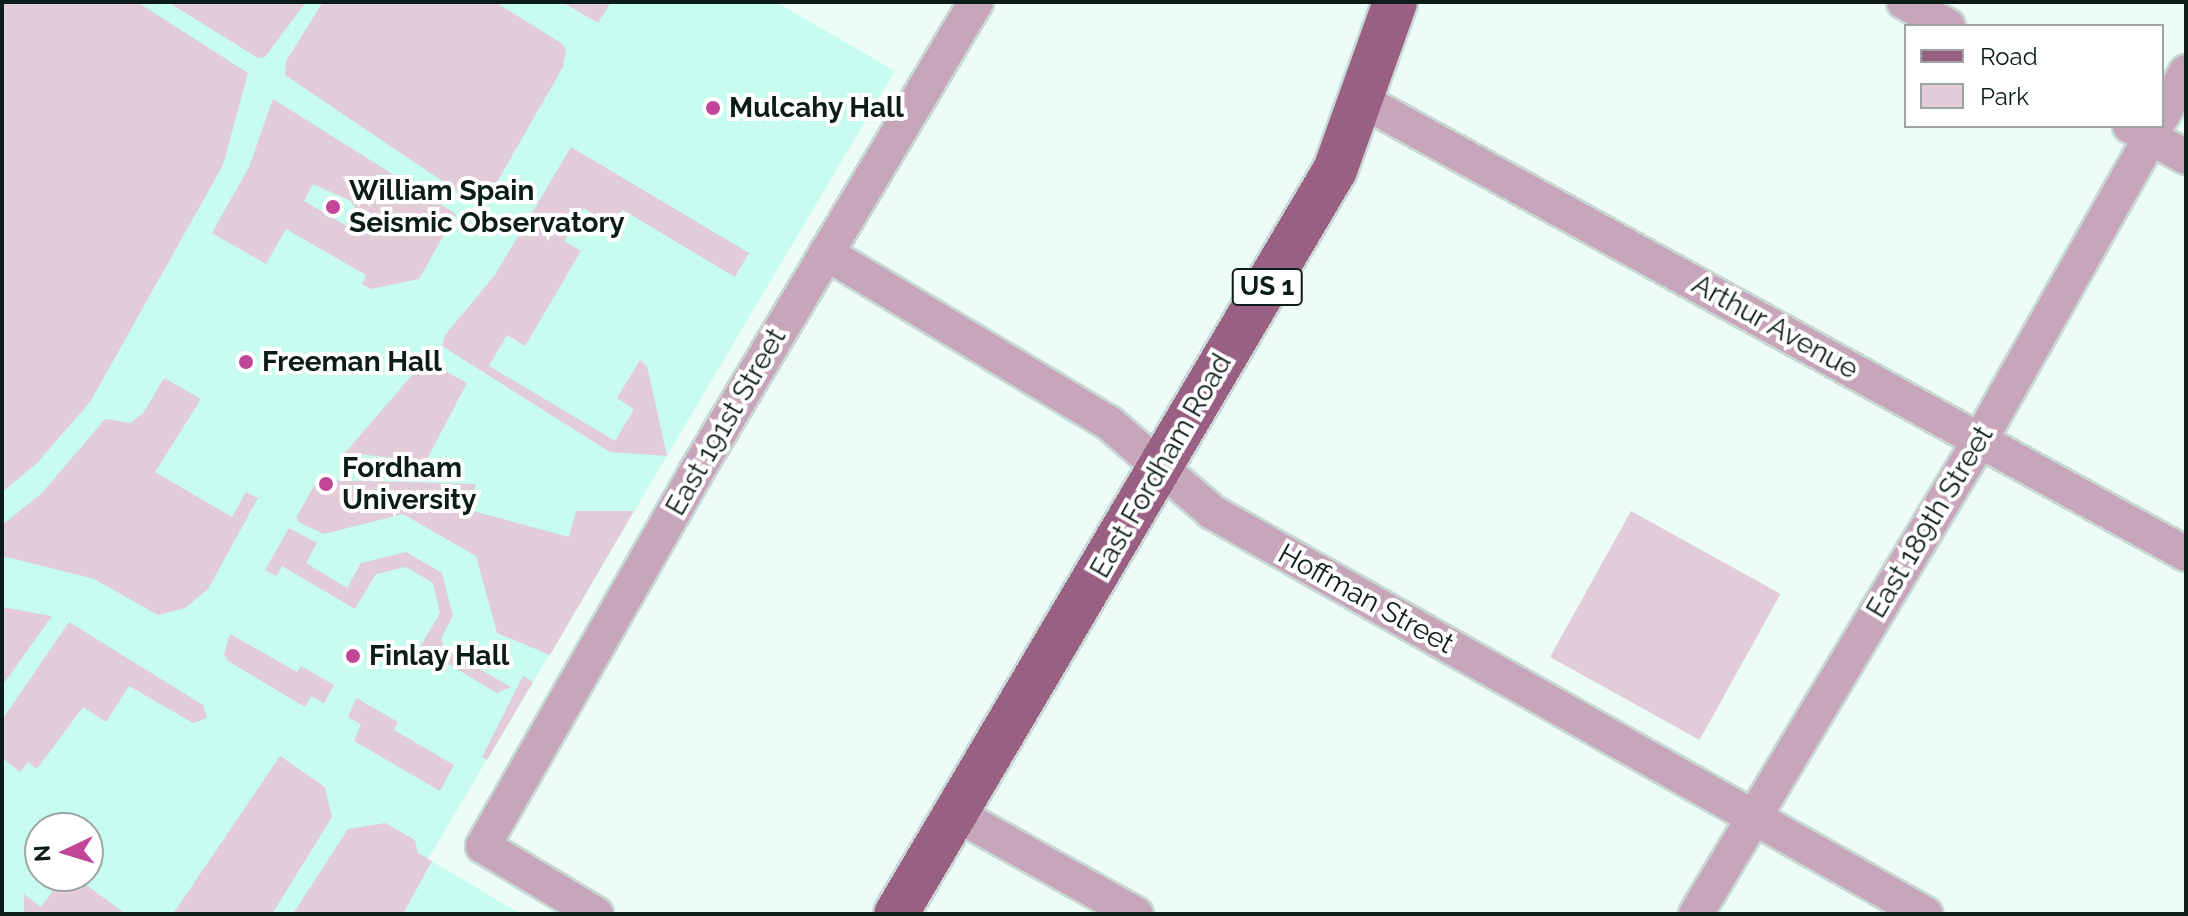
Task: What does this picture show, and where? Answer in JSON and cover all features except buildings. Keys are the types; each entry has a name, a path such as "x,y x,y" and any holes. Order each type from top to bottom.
{"main road":[{"name":"East Fordham Road","path":"896,914 1335,170 1363,101 1395,2"}],"street":[{"name":"East 191st Street","path":"596,914 483,846 826,253 976,2"},
{"path":"1904,2 1944,24"},
{"name":"East 189th Street","path":"2164,105 2186,72"},
{"name":"Arthur Avenue","path":"1363,101 2186,554"},
{"name":"East 189th Street","path":"1696,914 1980,440 2149,128"},
{"path":"2152,128 2186,157"},
{"name":"Hoffman Street","path":"826,253 1109,423 1212,512 1925,914"},
{"path":"956,814 1136,914"}],"shaded area":[{"name":"Fordham University","path":"2,2 776,2 895,71 428,859 521,914 2,914"}],"green space":[{"path":"2,2 137,2 248,73 223,165 90,402 37,463 2,492"},
{"path":"168,2 306,2 265,57 258,58"},
{"path":"323,2 495,2 561,43 566,49 563,67 493,189 471,196 460,193 285,75 286,61"},
{"path":"562,2 611,2 598,23"},
{"path":"273,99 456,214 419,279 371,289 362,284 366,275 286,229 266,264 212,233 249,167","holes":["313,184 351,201 356,210 347,226 304,201"]},
{"path":"571,147 749,253 735,277 623,210 612,226 584,208 564,241 581,251 525,346 507,335 489,366 615,441 634,409 617,398 640,360 647,366 667,456 610,452 442,346 445,335 495,275"},
{"path":"425,360 467,383 426,461 345,453"},
{"path":"164,378 201,399 155,472 232,517 246,492 258,498 208,589 185,608 158,615 94,579 2,556 2,525 42,493 105,419 131,423 144,412"},
{"path":"328,480 476,484 469,510 569,537 576,511 634,511 550,655 497,633 476,556 403,514 324,534 300,523 296,518 315,484"},
{"path":"1631,511 1781,594 1700,740 1550,657"},
{"path":"289,528 317,543 306,563 347,588 361,563 406,552 442,573 453,616 441,638 444,649 511,687 497,693 420,647 440,613 433,583 406,567 376,574 355,609 282,566 276,576 265,570"},
{"path":"2,607 52,616 2,686"},
{"path":"69,622 203,705 207,718 193,723 129,686 106,722 83,707 37,769 28,762 20,772 2,758 2,720"},
{"path":"230,634 297,672 301,666 334,685 324,703 311,696 305,707 228,661 224,654"},
{"path":"523,676 533,682 487,760 482,757"},
{"path":"356,698 398,722 394,730 454,765 440,791 354,741 361,724 348,717"},
{"path":"280,756 325,787 332,817 272,914 173,914"},
{"path":"385,823 415,840 418,853 432,861 403,914 293,914 348,829"},
{"path":"52,892 96,892 126,914 24,914 24,894 41,907"}],"place":[{"name":"Mulcahy Hall","path":"713,108"},
{"name":"William Spain Seismic Observatory","path":"333,207"},
{"name":"Freeman Hall","path":"246,362"},
{"name":"Fordham University","path":"326,484"},
{"name":"Finlay Hall","path":"353,656"}]}
